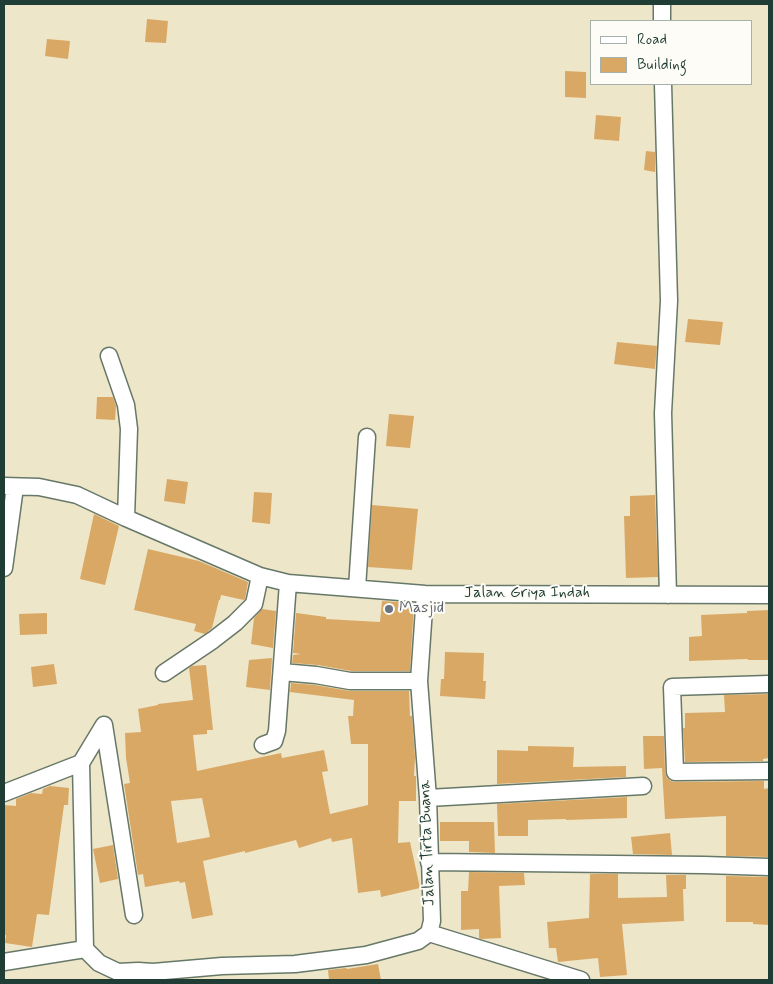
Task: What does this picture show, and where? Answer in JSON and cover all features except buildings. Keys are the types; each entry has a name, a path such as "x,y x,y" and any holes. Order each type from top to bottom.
{"street":[{"path":"662,4 662,20"},
{"path":"663,85 669,301 663,413 668,595"},
{"path":"109,356 126,406 129,429 126,518"},
{"path":"358,588 367,437"},
{"path":"4,568 10,486"},
{"name":"Jalan Griya Indah","path":"10,486 39,487 77,495 260,576 288,583 425,594 769,595"},
{"path":"164,673 213,640 235,623 254,604 260,576"},
{"path":"263,745 274,740 277,731 288,583"},
{"name":"Jalan Tirta Buana","path":"425,594 419,681 428,798 432,921 429,933"},
{"path":"282,672 350,681 419,681"},
{"path":"769,684 672,687 675,772 769,771"},
{"path":"134,915 104,725 81,763 85,948 99,962 118,972 153,972 222,966 295,964 366,955 418,941 429,933 581,980"},
{"path":"4,793 81,763"},
{"path":"428,798 643,786"},
{"path":"429,862 769,867"},
{"path":"4,962 85,948"}],"place":[{"name":"Masjid","path":"389,609"}]}
